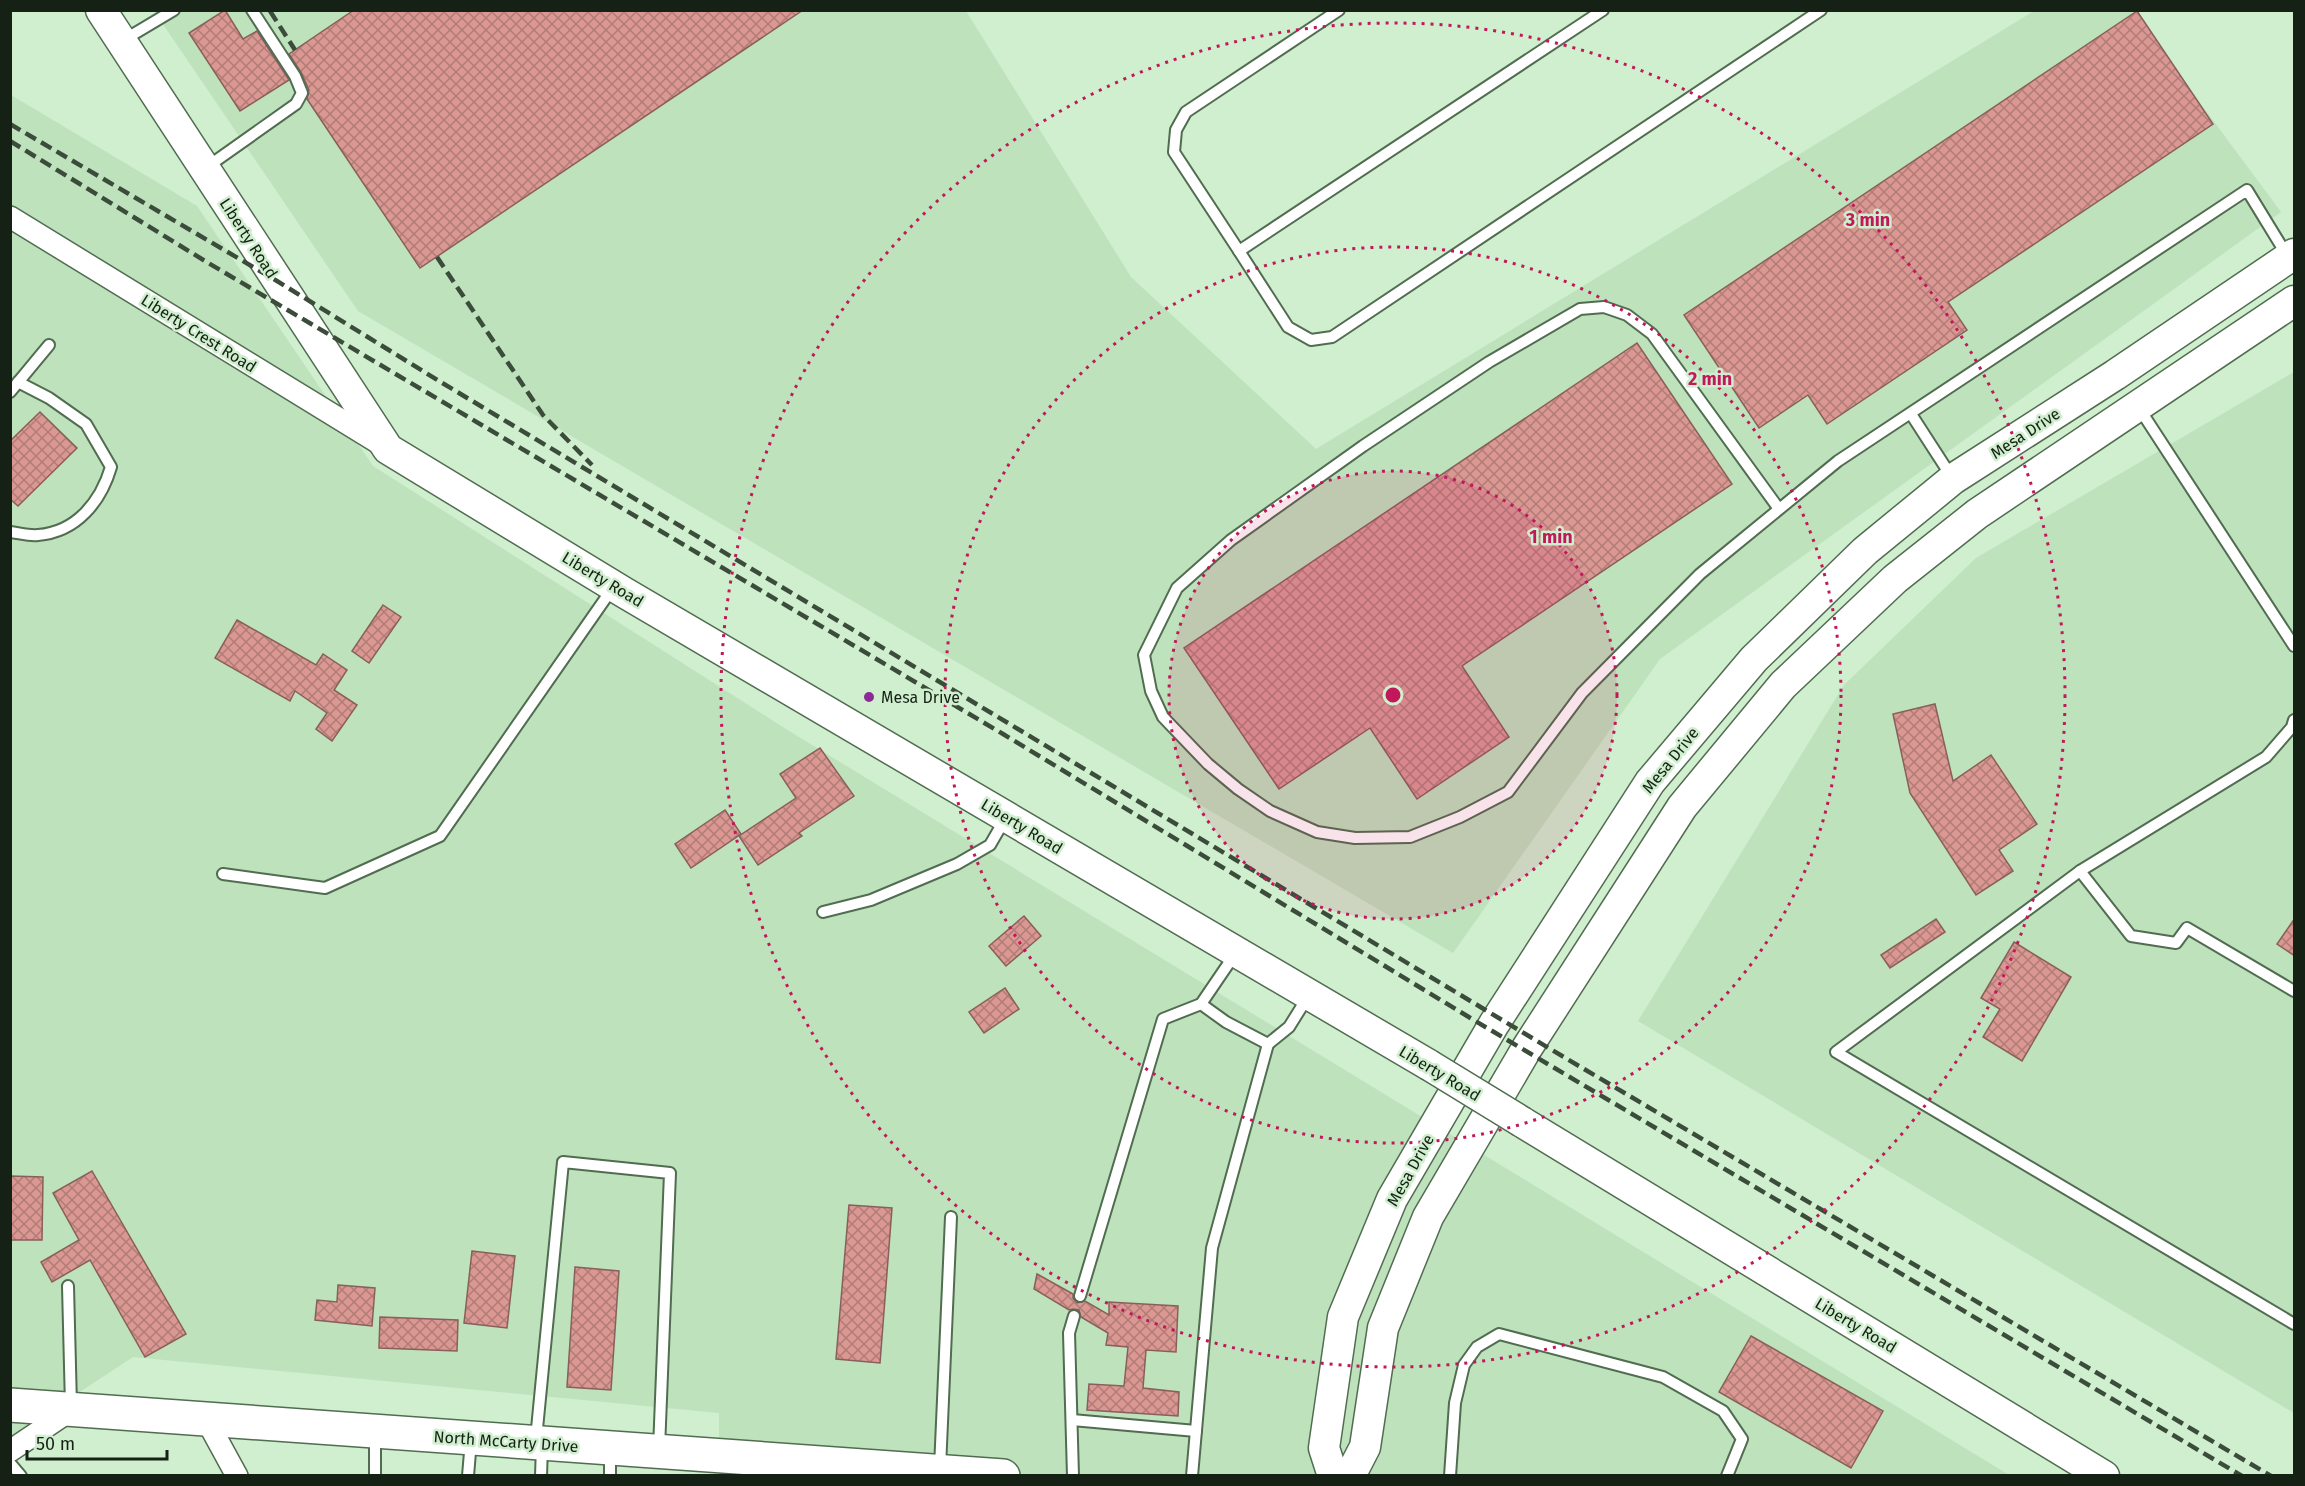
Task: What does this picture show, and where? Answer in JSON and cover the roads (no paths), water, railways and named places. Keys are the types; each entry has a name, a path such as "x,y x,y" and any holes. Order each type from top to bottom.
{"main road":[{"name":"Liberty Road","path":"101,10 388,449 614,586 1429,1065 2104,1476"},
{"name":"Mesa Drive","path":"1333,1476 1324,1448 1343,1317 1392,1199 1492,1026 1650,782 1754,659 1865,551 1953,479 2293,260"},
{"path":"1350,1476 1365,1447 1383,1328 1428,1217 1527,1048 1682,807 1783,685 1895,579 1977,513 2295,301"},
{"path":"2115,375 2137,405"},
{"path":"1953,479 1977,513"},
{"name":"North McCarty Drive","path":"10,1405 539,1443 610,1462 659,1452 831,1470 939,1471 1003,1476"}],"street":[{"name":"Liberty Crest Road","path":"10,217 388,449"},
{"path":"10,1451 71,1410"},
{"path":"207,1420 237,1476"}],"lane":[{"path":"122,41 174,10"},
{"path":"205,169 296,104 302,93 295,76 252,10"},
{"path":"1339,10 1186,112 1176,130 1174,152 1288,327 1311,340 1332,337 1821,10"},
{"path":"1239,251 1603,10"},
{"path":"1779,509 1652,334 1627,315 1616,311 1604,307 1580,309 1489,362 1363,447 1232,540 1177,588 1143,655 1151,691 1163,717 1208,764 1270,811 1317,832 1355,838 1410,837 1460,817 1508,792 1582,693 1700,574 1838,461 2247,190 2293,260"},
{"path":"10,392 50,345"},
{"path":"10,532 38,535 63,530 78,521 105,487 111,467 86,424 49,398 18,382"},
{"path":"2137,405 2295,646"},
{"path":"1911,414 1953,479"},
{"path":"223,874 325,888 440,836 614,586"},
{"path":"2295,720 2292,727 2266,758 2080,871 1836,1052 2295,1324"},
{"path":"823,912 871,900 957,864 990,845 1007,816"},
{"path":"2080,871 2131,936 2176,943 2187,928 2295,991"},
{"path":"1080,1296 1163,1019 1201,1004 1236,952"},
{"path":"1192,1476 1212,1248 1268,1044 1289,1027 1309,995"},
{"path":"1201,1004 1226,1022 1268,1044"},
{"path":"541,1476 539,1443 563,1162 670,1173 659,1452"},
{"path":"939,1471 951,1217"},
{"path":"68,1286 71,1410"},
{"path":"1073,1476 1069,1333 1074,1316"},
{"path":"1450,1476 1455,1403 1464,1365 1477,1347 1499,1334 1663,1377 1723,1411 1742,1439 1727,1476"},
{"path":"1072,1420 1196,1431"},
{"path":"375,1432 375,1476"},
{"path":"468,1476 471,1439"},
{"path":"10,1463 21,1476"}],"railway":[{"path":"270,11 295,50"},
{"path":"10,124 277,281 439,381 1552,1050 2271,1476"},
{"path":"10,141 205,261 1003,734 1472,1019 2242,1476"},
{"path":"437,257 543,415 592,465"}],"place":[{"name":"Mesa Drive","path":"869,697"}]}
